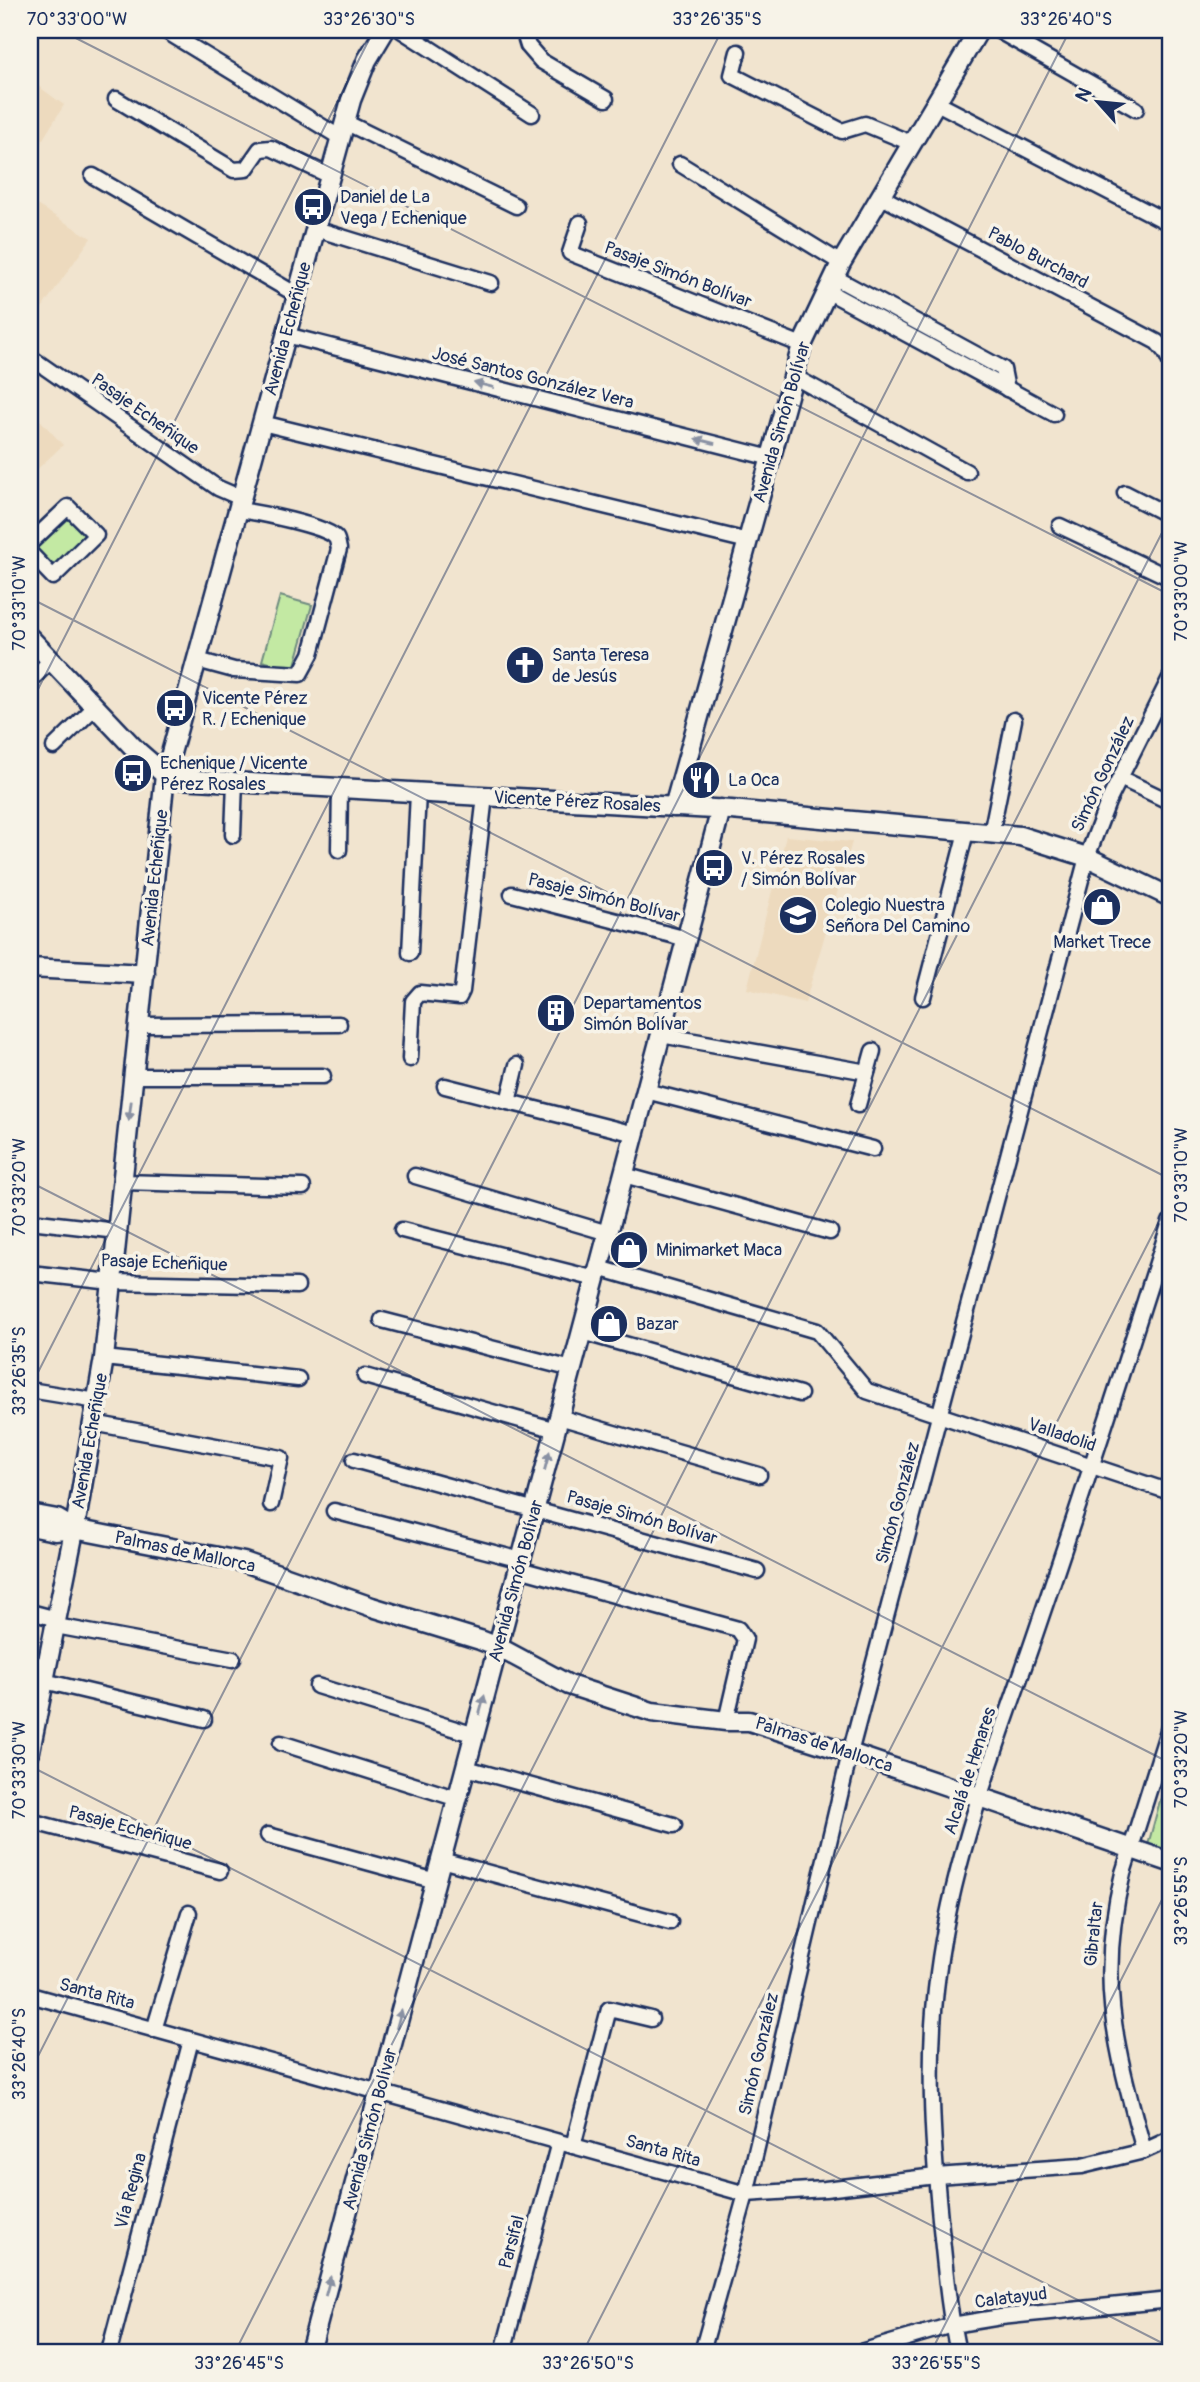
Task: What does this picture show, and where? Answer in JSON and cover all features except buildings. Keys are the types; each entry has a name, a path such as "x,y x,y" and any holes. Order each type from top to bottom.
{"street":[{"path":"164,30 343,130 516,206"},
{"name":"Avenida Echeñique","path":"30,1751 41,1670 56,1622 104,1358 165,775 343,130 359,79 385,30"},
{"path":"401,30 532,114"},
{"path":"523,30 530,51 541,61 606,99"},
{"name":"Avenida Simón Bolívar","path":"674,807 802,345 834,277 979,30"},
{"path":"997,30 1136,109"},
{"path":"738,52 732,75 842,131 865,124 911,143"},
{"path":"116,99 234,170 246,169 260,149 271,148 330,176"},
{"path":"935,102 1167,222"},
{"path":"680,164 834,277 1007,389 1054,414"},
{"path":"93,176 297,295"},
{"name":"Pablo Burchard","path":"880,196 1157,342 1170,362"},
{"name":"Pasaje Simón Bolívar","path":"580,223 570,253 802,345"},
{"path":"316,229 491,283"},
{"name":"José Santos González Vera","path":"286,335 771,458"},
{"name":"Pasaje Echeñique","path":"30,357 240,504 259,513 326,531 336,538 339,549 311,654 300,674 234,670 197,660"},
{"path":"793,376 967,472"},
{"path":"262,423 748,541"},
{"path":"1125,493 1170,516"},
{"path":"30,543 68,507 96,536 52,577 32,558"},
{"path":"1060,526 1170,578"},
{"path":"30,638 135,749 165,775"},
{"path":"30,681 51,660"},
{"name":"Simón González","path":"702,2352 746,2194 850,1753 942,1415 1087,857 1108,802 1169,683"},
{"path":"54,747 95,707"},
{"path":"991,834 1014,720"},
{"name":"Vicente Pérez Rosales","path":"165,775 178,779 809,815 1020,836 1087,857 1170,897"},
{"path":"1120,778 1170,802"},
{"path":"233,835 235,781"},
{"path":"339,849 340,787"},
{"path":"410,953 418,793"},
{"path":"410,1059 415,995 419,993 452,998 459,997 462,991 485,796"},
{"name":"Avenida Simón Bolívar","path":"310,2352 721,809"},
{"path":"923,997 966,832"},
{"name":"Pasaje Simón Bolívar","path":"512,894 687,939"},
{"path":"30,969 145,974"},
{"path":"139,1025 339,1024"},
{"path":"661,1035 867,1072"},
{"path":"858,1105 873,1051"},
{"path":"508,1102 517,1065"},
{"path":"134,1076 323,1076"},
{"path":"445,1086 635,1134"},
{"path":"646,1091 873,1149"},
{"path":"624,1175 830,1233"},
{"path":"415,1176 608,1233"},
{"path":"121,1182 303,1187"},
{"name":"Pasaje Echeñique","path":"30,1221 117,1231"},
{"name":"Alcalá de Henares","path":"958,2352 952,2325 936,2176 932,2037 938,1972 949,1908 979,1798 1093,1466 1170,1222"},
{"path":"402,1230 597,1274 817,1331 867,1391 942,1415"},
{"name":"Pasaje Echeñique","path":"30,1273 112,1282 297,1286"},
{"path":"382,1320 572,1368"},
{"path":"582,1332 800,1394"},
{"path":"104,1358 298,1379"},
{"path":"365,1376 760,1475"},
{"path":"30,1390 97,1401"},
{"name":"Valladolid","path":"942,1415 1170,1492"},
{"path":"93,1423 281,1458 271,1504"},
{"name":"Pasaje Simón Bolívar","path":"354,1460 757,1571"},
{"path":"334,1511 738,1629 745,1639 726,1721"},
{"name":"Palmas de Mallorca","path":"30,1514 57,1519 74,1529"},
{"name":"Palmas de Mallorca","path":"30,1526 55,1531 74,1529 244,1562 498,1647 569,1685 652,1712 726,1721 749,1721 1170,1862"},
{"path":"30,1612 56,1622 233,1659"},
{"path":"41,1670 204,1719"},
{"path":"317,1686 475,1735"},
{"name":"Gibraltar","path":"1144,2151 1117,2048 1109,1973 1113,1923 1123,1873 1167,1741 1170,1724"},
{"path":"281,1743 458,1798"},
{"path":"466,1768 674,1825"},
{"name":"Pasaje Echeñique","path":"30,1821 220,1871"},
{"path":"268,1835 436,1881"},
{"path":"441,1860 670,1922"},
{"name":"Santa Rita","path":"154,2029 189,1913"},
{"name":"Santa Rita","path":"30,1995 746,2194 825,2189 936,2176 1068,2168 1144,2151 1170,2139"},
{"name":"Parsifal","path":"503,2352 609,2009 651,2019"},
{"name":"Vía Regina","path":"109,2352 191,2040"},
{"name":"Calatayud","path":"860,2352 952,2325 1001,2317 1170,2300"}],"shaded area":[{"path":"30,80 64,105 30,160"},
{"path":"30,201 91,238 30,325"},
{"path":"30,409 63,445 30,476"},
{"name":"Colegio Nuestra Señora Del Camino","path":"786,836 852,842 805,1003 747,989"}],"green space":[{"path":"68,514 87,534 53,566 35,547"},
{"path":"280,596 312,605 295,665 288,668 262,661"},
{"path":"1170,1764 1170,1853 1148,1845"}],"place":[{"name":"Daniel de La Vega / Echenique","path":"313,207"},
{"name":"Santa Teresa de Jesús","path":"525,665"},
{"name":"Vicente Pérez R. / Echenique","path":"175,708"},
{"name":"Echenique / Vicente Pérez Rosales","path":"133,773"},
{"name":"La Oca","path":"701,780"},
{"name":"V. Pérez Rosales / Simón Bolívar","path":"714,868"},
{"name":"Market Trece","path":"1102,907"},
{"name":"Colegio Nuestra Señora Del Camino","path":"798,915"},
{"name":"Departamentos Simón Bolívar","path":"556,1013"},
{"name":"Minimarket Maca","path":"629,1250"},
{"name":"Bazar","path":"609,1324"}]}
